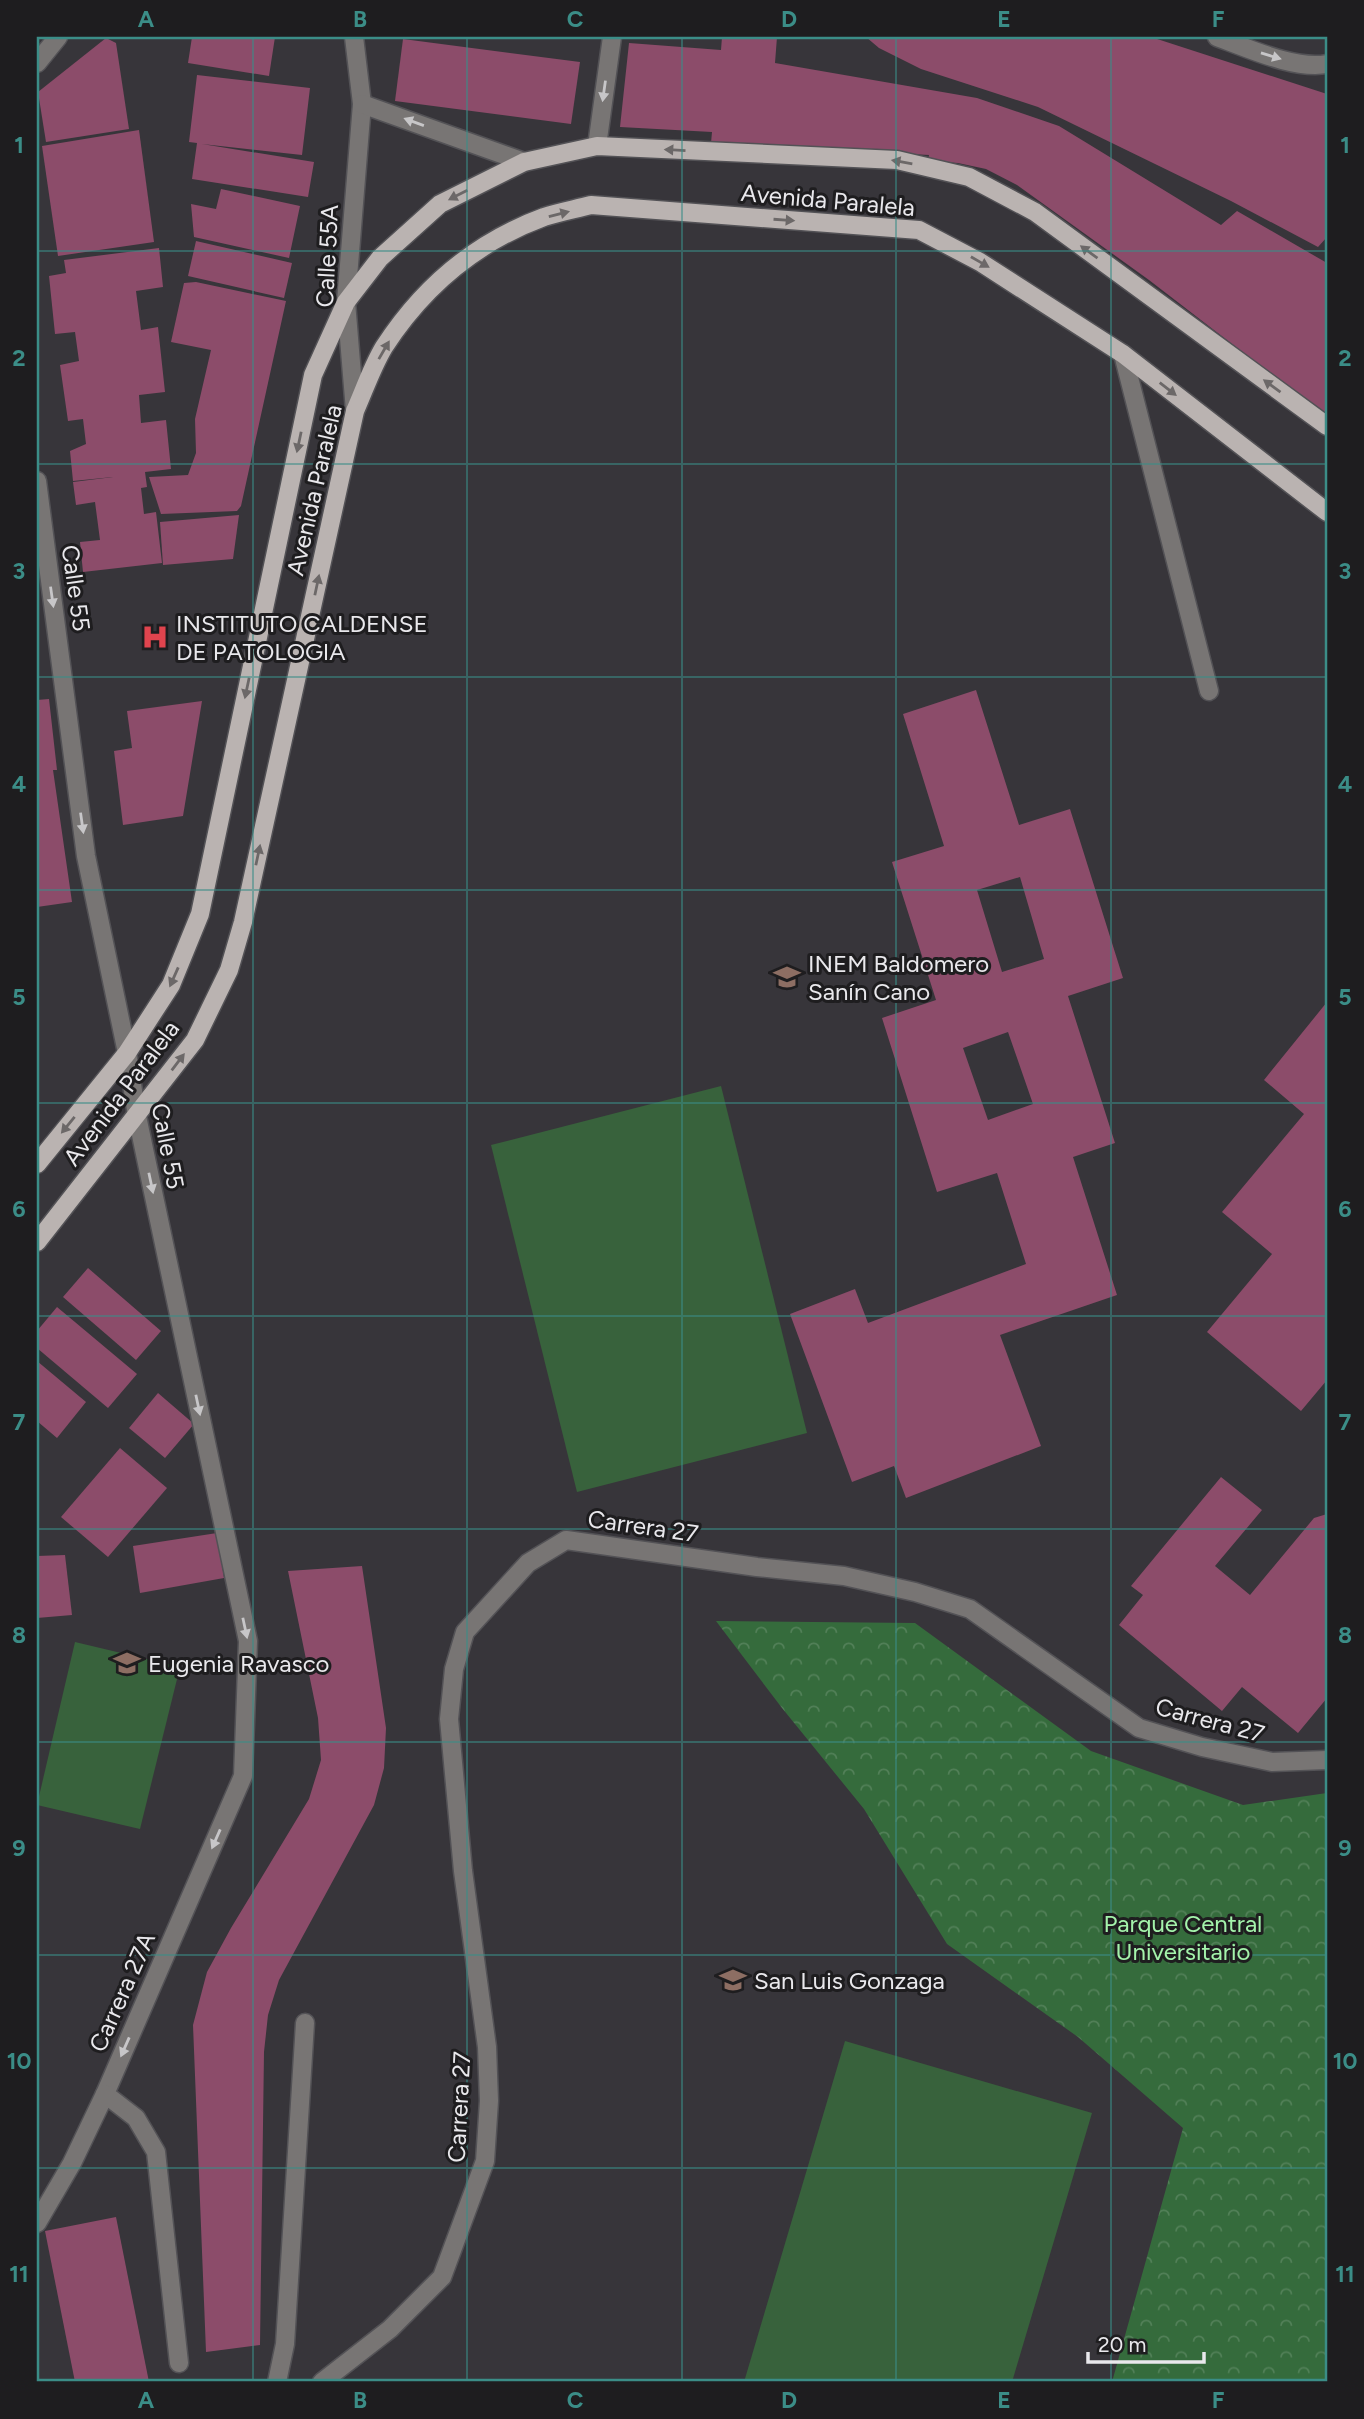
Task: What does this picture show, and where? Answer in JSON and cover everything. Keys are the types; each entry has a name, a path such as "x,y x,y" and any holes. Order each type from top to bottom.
{"main road":[{"name":"Avenida Paralela","path":"37,1164 127,1053 171,985 200,914 313,375 346,302 380,258 440,204 524,162 597,146 897,160 969,177 1035,212 1327,426"},
{"name":"Avenida Paralela","path":"37,1242 195,1040 229,970 243,922 355,411 383,349 418,300 452,268 502,236 545,217 591,205 919,230 980,262 1123,354 1327,512"}],"street":[{"path":"37,63 58,37"},
{"name":"Calle 55A","path":"354,37 362,104 346,302 355,411"},
{"path":"597,146 612,37"},
{"path":"1217,37 1276,58 1327,64"},
{"path":"362,104 524,162"},
{"path":"1123,354 1209,691"},
{"name":"Calle 55","path":"37,481 86,856 127,1053 136,1116 248,1641 243,1776"},
{"name":"Carrera 27","path":"322,2382 390,2329 442,2277 485,2161 487,2047 463,1871 449,1719 454,1669 465,1632 528,1563 566,1540 757,1567 844,1576 915,1592 970,1609 1139,1728 1202,1747 1272,1762 1327,1760"},
{"name":"Carrera 27A","path":"37,2223 72,2163 104,2094 243,1776"},
{"path":"277,2382 285,2344 305,2022"},
{"path":"104,2094 136,2118 156,2152 179,2363"}],"green space":[{"path":"721,1086 807,1433 577,1492 491,1145"},
{"name":"Parque Central Universitario","path":"716,1621 915,1623 1091,1751 1243,1805 1327,1793 1327,2382 1112,2382 1183,2128 1078,2037 947,1944 864,1809"},
{"path":"75,1642 180,1667 140,1829 37,1805"},
{"path":"845,2041 1092,2113 1012,2382 744,2382"}],"building":[{"path":"192,37 275,37 269,76 188,63"},
{"path":"722,37 777,37 775,63 977,98 1059,126 1221,225 1237,211 1327,263 1327,417 1149,280 1017,185 986,169 958,163 928,161 929,155 711,143 712,132 620,127 629,43 721,50"},
{"path":"866,37 1151,37 1327,94 1327,237 1318,247 1231,201 1038,107 921,69 879,48"},
{"path":"106,38 116,43 129,129 46,142 38,92"},
{"path":"403,39 580,62 571,124 395,101"},
{"path":"197,75 310,88 302,155 202,144 314,162 308,197 192,179 197,143 189,142"},
{"path":"139,130 154,242 58,256 42,146"},
{"path":"221,189 300,206 289,258 194,237 191,204 216,209"},
{"path":"196,241 292,263 284,298 188,276"},
{"path":"159,248 163,287 136,291 141,330 158,327 165,392 139,395 141,423 166,420 171,469 145,472 147,487 141,488 144,514 156,512 162,563 83,572 80,542 100,540 95,502 76,505 73,482 113,477 73,481 70,451 86,444 83,419 68,421 60,365 79,361 75,332 55,334 49,276 66,273 64,260"},
{"path":"196,282 286,301 241,506 237,511 161,514 149,477 188,475 196,453 195,419 211,350 171,342 184,283"},
{"path":"239,515 233,559 163,565 160,522"},
{"path":"976,690 1019,825 1070,809 1123,978 1068,996 1115,1143 1073,1157 1117,1295 1000,1335 1041,1446 906,1498 894,1466 852,1482 790,1314 855,1289 868,1323 1026,1264 997,1173 937,1192 882,1018 936,1000 892,862 944,846 903,714","holes":["1020,877 1044,959 1002,972 977,890","1008,1032 1033,1104 988,1120 963,1048"]},
{"path":"49,699 57,770 53,770 72,902 37,907 37,700"},
{"path":"202,701 183,816 123,825 114,751 132,748 127,711"},
{"path":"1327,1002 1327,1380 1301,1411 1207,1332 1272,1254 1222,1212 1304,1114 1264,1080"},
{"path":"88,1268 161,1331 136,1360 63,1297"},
{"path":"57,1307 137,1374 108,1408 37,1348 37,1331"},
{"path":"37,1361 86,1402 57,1438 37,1421"},
{"path":"158,1393 194,1424 165,1458 129,1428"},
{"path":"120,1448 167,1488 108,1557 61,1517"},
{"path":"1221,1477 1262,1510 1215,1566 1250,1595 1314,1518 1327,1514 1327,1698 1298,1733 1242,1687 1222,1711 1119,1625 1143,1595 1131,1586"},
{"path":"217,1533 224,1578 140,1593 133,1546"},
{"path":"65,1555 72,1615 37,1618 37,1556"},
{"path":"362,1566 386,1728 384,1768 374,1805 279,1980 268,2015 264,2052 260,2345 206,2352 193,2025 207,1972 309,1799 321,1760 318,1718 288,1571"},
{"path":"116,2217 149,2382 75,2382 45,2231"}],"place":[{"name":"INSTITUTO CALDENSE DE PATOLOGIA","path":"155,637"},
{"name":"INEM Baldomero Sanín Cano","path":"787,977"},
{"name":"Eugenia Ravasco","path":"127,1663"},
{"name":"San Luis Gonzaga","path":"733,1980"}]}
